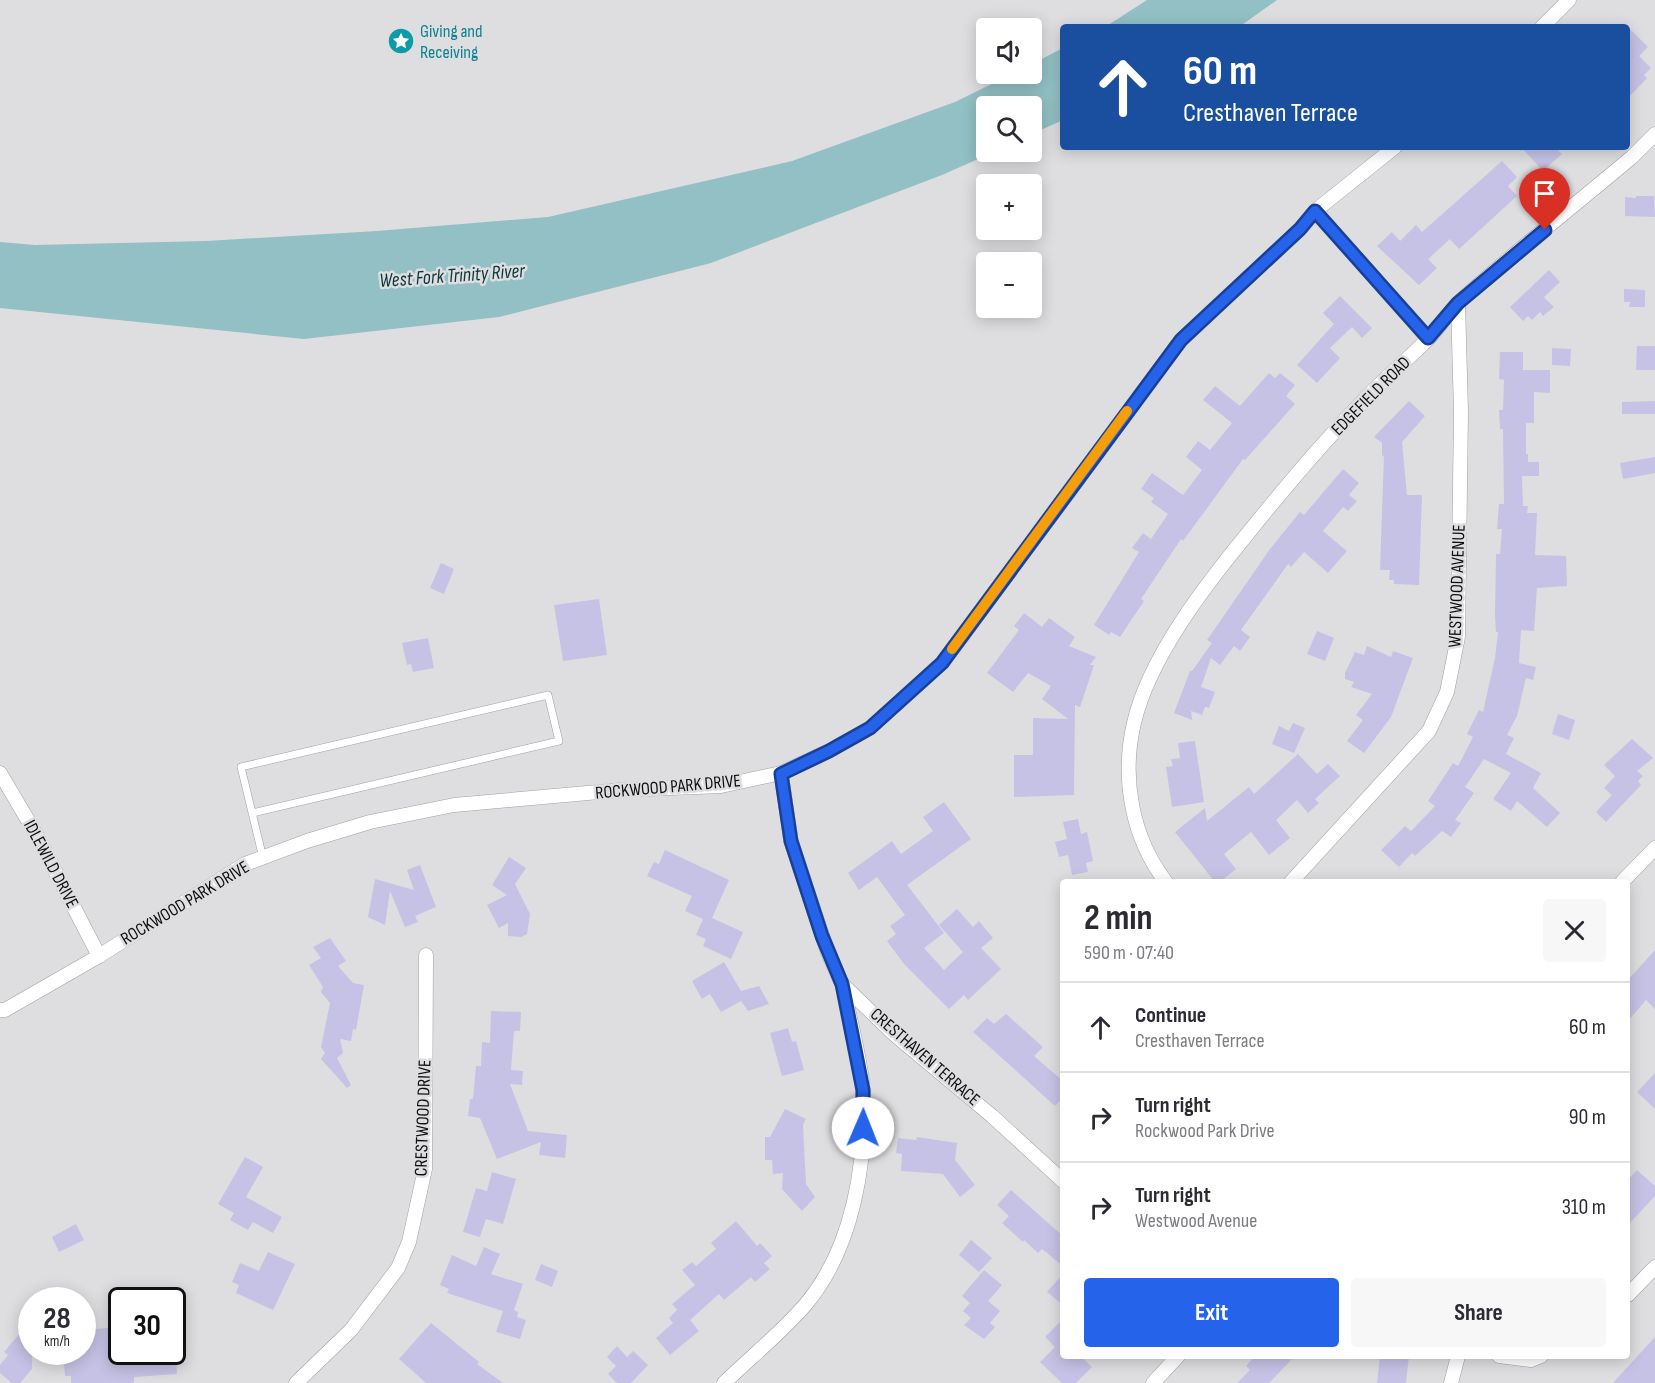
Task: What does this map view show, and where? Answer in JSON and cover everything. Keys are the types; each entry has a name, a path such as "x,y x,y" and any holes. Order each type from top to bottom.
{"street":[{"path":"1545,24 1569,0"},
{"name":"EDGEFIELD ROAD","path":"1165,879 1152,862 1139,836 1131,798 1129,754 1140,703 1156,666 1211,578 1297,473 1366,397 1428,338 1458,303 1632,157 1655,134"},
{"name":"ROCKWOOD PARK DRIVE","path":"2,1011 99,956 245,864 370,822 454,805 621,790 721,786 781,774 870,728 942,663 1176,347 1300,229 1315,211 1391,150"},
{"path":"1315,211 1428,338"},
{"name":"WESTWOOD AVENUE","path":"1294,879 1429,731 1447,692 1458,637 1461,412 1458,303"},
{"name":"IDLEWILD DRIVE","path":"0,773 36,834 99,956"},
{"name":"CRESTHAVEN TERRACE","path":"781,774 791,841 825,942 842,984 895,1035 992,1116 1060,1178"},
{"path":"1625,879 1655,848"},
{"name":"CRESTWOOD DRIVE","path":"296,1383 351,1330 398,1268 409,1242 425,1169 426,955"},
{"path":"724,1383 807,1303 834,1257 853,1208 862,1165 863,1090 842,984"},
{"path":"1630,1293 1655,1267"},
{"path":"1153,1383 1175,1359"},
{"path":"1451,1383 1457,1359"}],"lane":[{"path":"252,813 559,741 548,695 241,767 252,813 263,858"}],"water":[{"path":"1147,0 1277,0 1243,24 1110,24"},
{"name":"West Fork Trinity River","path":"1060,50 1060,121 1042,129 1042,96 976,96 976,160 711,263 499,317 304,339 0,308 0,242 35,245 206,241 377,231 548,217 792,161 955,102 992,84 1042,84 1042,59"}],"building":[{"path":"1630,29 1648,47 1639,56 1651,68 1644,75 1647,78 1630,96"},
{"path":"1524,150 1558,150 1562,154 1543,171"},
{"path":"1502,161 1517,177 1508,186 1517,196 1459,249 1450,239 1428,259 1437,268 1419,285 1377,246 1392,232 1400,241 1416,225 1422,232"},
{"path":"1636,196 1654,196 1655,217 1625,216 1625,197 1636,198"},
{"path":"1549,270 1560,282 1544,297 1554,307 1543,316 1540,312 1532,320 1528,316 1523,321 1510,307"},
{"path":"1624,289 1645,290 1645,307 1629,307 1630,302 1624,302"},
{"path":"1340,296 1372,328 1362,338 1352,327 1330,348 1340,358 1317,383 1297,365 1334,324 1323,313"},
{"path":"1637,346 1655,346 1655,370 1636,370"},
{"path":"1552,348 1571,349 1570,366 1552,365"},
{"path":"1500,352 1523,352 1523,370 1550,370 1550,393 1534,392 1534,423 1526,423 1526,454 1528,454 1528,462 1539,462 1539,476 1522,476 1523,506 1528,506 1527,513 1537,513 1535,555 1566,556 1567,586 1537,588 1534,631 1521,630 1519,663 1536,667 1533,680 1526,678 1517,716 1507,735 1514,738 1506,754 1541,773 1533,788 1560,813 1547,827 1517,801 1511,811 1493,799 1511,773 1484,759 1465,787 1474,793 1455,820 1461,823 1451,837 1442,831 1415,856 1412,853 1399,867 1381,850 1405,826 1411,831 1435,806 1428,801 1453,763 1458,766 1473,737 1467,734 1479,710 1483,712 1495,658 1498,632 1496,632 1495,615 1496,554 1500,554 1502,529 1497,529 1499,504 1504,504 1503,429 1500,429 1499,410 1503,410 1504,380 1499,379"},
{"path":"1269,373 1275,378 1280,373 1295,385 1286,396 1295,404 1245,460 1243,459 1183,541 1181,539 1141,599 1144,601 1120,637 1111,632 1109,635 1094,625 1139,552 1132,548 1143,533 1151,539 1168,514 1151,502 1154,498 1141,489 1152,473 1183,495 1202,470 1186,457 1198,441 1210,450 1232,423 1203,400 1215,386 1240,406"},
{"path":"1409,401 1425,416 1402,442 1407,495 1422,495 1419,585 1394,584 1394,580 1389,580 1390,570 1380,570 1384,455 1382,457 1382,443 1374,437"},
{"path":"1655,401 1655,414 1622,414 1622,402"},
{"path":"1655,457 1655,473 1623,479 1620,463"},
{"path":"1343,469 1359,483 1349,495 1357,501 1348,511 1343,507 1323,531 1347,551 1328,573 1304,552 1291,567 1288,564 1241,630 1250,637 1240,651 1234,646 1220,665 1211,658 1201,687 1215,692 1209,708 1205,707 1202,715 1191,711 1192,720 1174,713 1190,671 1212,643 1207,640 1270,549 1300,512 1304,515"},
{"path":"441,563 454,569 444,594 430,588"},
{"path":"599,599 607,655 563,661 554,605"},
{"path":"1024,613 1042,627 1049,618 1075,637 1069,646 1096,657 1090,665 1094,665 1080,707 1075,705 1074,795 1014,797 1014,755 1033,755 1033,718 1068,719 1042,699 1051,686 1028,673 1013,692 987,673 1019,630 1014,626"},
{"path":"1317,631 1334,638 1325,661 1307,654"},
{"path":"428,638 434,668 413,672 411,664 407,665 402,643"},
{"path":"1367,646 1391,657 1393,651 1413,658 1391,717 1364,753 1347,741 1363,720 1356,715 1372,694 1351,687 1354,682 1345,679 1345,673 1355,652 1364,655"},
{"path":"1558,714 1575,720 1569,740 1552,734"},
{"path":"1293,723 1305,728 1294,753 1272,744 1279,726 1289,731"},
{"path":"1632,739 1653,758 1637,771 1643,776 1638,781 1641,785 1606,822 1596,812 1612,795 1604,788 1615,776 1604,765"},
{"path":"1195,741 1204,802 1172,807 1166,767 1173,766 1171,759 1180,758 1178,743"},
{"path":"1298,754 1317,774 1328,764 1340,776 1315,799 1319,803 1308,813 1297,800 1276,820 1290,838 1269,855 1251,832 1224,854 1236,869 1224,879 1213,879 1175,832 1205,808 1207,821 1249,787 1254,794"},
{"path":"944,802 971,839 907,885 944,933 924,948 944,970 963,952 939,925 957,909 973,927 979,921 993,938 981,948 1001,969 968,1000 964,995 949,1009 904,964 887,941 896,934 890,926 905,915 877,877 859,890 848,873 892,841 901,854 933,831 923,817"},
{"path":"1078,819 1081,834 1087,832 1093,861 1086,863 1088,872 1072,875 1068,855 1059,857 1055,842 1067,839 1063,822"},
{"path":"665,850 729,880 712,918 743,932 731,959 703,946 706,939 696,935 703,919 685,911 692,896 647,876 654,862 659,864"},
{"path":"509,857 526,868 515,884 530,914 527,934 521,937 508,936 508,923 499,928 487,905 507,895 492,885"},
{"path":"420,865 436,907 415,916 418,922 405,927 390,891 385,925 368,917 375,879 414,890 407,870"},
{"path":"330,938 346,961 338,966 353,983 364,985 356,1030 353,1029 351,1041 340,1039 343,1053 337,1058 351,1085 347,1088 321,1059 325,1053 321,1047 330,1003 321,992 323,987 309,965 321,958 313,947"},
{"path":"1655,950 1655,1009 1646,1000 1630,1019 1630,978"},
{"path":"724,962 741,991 759,986 769,1004 748,1011 741,1001 721,1012 710,994 702,999 692,981"},
{"path":"491,1011 521,1012 520,1031 514,1031 511,1070 523,1071 522,1085 510,1084 528,1131 567,1135 565,1158 539,1155 541,1142 497,1159 480,1118 468,1116 470,1099 473,1099 476,1066 481,1066 482,1042 490,1043"},
{"path":"1006,1014 1043,1047 1034,1056 1060,1079 1060,1101 1055,1106 973,1032 987,1018 994,1024"},
{"path":"788,1028 792,1042 796,1041 804,1070 782,1076 770,1033"},
{"path":"1655,1073 1655,1109 1637,1092"},
{"path":"785,1109 806,1119 803,1125 806,1184 815,1197 802,1211 782,1189 783,1173 773,1174 772,1160 765,1160 765,1137 770,1137"},
{"path":"917,1137 957,1143 955,1160 975,1185 960,1197 943,1174 901,1171 902,1154 896,1153 898,1138 916,1140"},
{"path":"245,1157 263,1167 246,1197 282,1217 273,1233 253,1222 248,1230 230,1220 234,1213 218,1204"},
{"path":"1637,1170 1655,1186 1655,1196 1630,1223 1630,1178"},
{"path":"492,1172 516,1179 503,1224 486,1219 480,1237 463,1232 476,1188 487,1191"},
{"path":"1011,1190 1060,1233 1060,1264 1042,1249 1038,1253 1002,1223 1009,1216 997,1205"},
{"path":"736,1221 757,1246 760,1243 772,1256 764,1263 770,1269 755,1282 751,1277 724,1300 719,1294 690,1320 699,1331 670,1355 656,1338 673,1323 669,1318 677,1310 672,1304 695,1285 682,1270 692,1262 696,1266 716,1249 711,1243"},
{"path":"76,1224 84,1240 59,1252 52,1237"},
{"path":"971,1240 992,1258 979,1272 959,1255"},
{"path":"484,1247 500,1254 491,1274 523,1284 514,1310 518,1312 517,1317 526,1320 520,1339 496,1332 503,1311 447,1293 449,1289 440,1285 452,1255 476,1266"},
{"path":"268,1252 295,1264 273,1310 236,1293 239,1285 232,1282 240,1263 259,1271"},
{"path":"541,1264 558,1271 552,1287 535,1280"},
{"path":"984,1270 1002,1285 988,1301 1000,1311 990,1323 995,1327 984,1339 964,1325 971,1318 963,1311 970,1303 962,1296"},
{"path":"1060,1277 1060,1303 1047,1292"},
{"path":"1060,1322 1060,1359 1083,1359 1092,1367 1076,1383 1062,1383 1040,1362 1055,1347 1045,1337"},
{"path":"431,1323 479,1362 477,1364 503,1383 426,1383 399,1359"},
{"path":"108,1328 108,1365 177,1365 177,1374 134,1377 134,1383 71,1383 71,1376 65,1376 64,1365 96,1365 96,1329"},
{"path":"18,1336 18,1365 32,1365 32,1369 20,1383 12,1383 0,1373 0,1365 8,1355 4,1352"},
{"path":"1655,1337 1655,1383 1613,1383 1643,1350"},
{"path":"617,1346 627,1357 633,1351 648,1365 631,1383 617,1383 608,1374 616,1366 607,1357"},
{"path":"1252,1359 1292,1359 1269,1383 1237,1383 1250,1370 1246,1366"},
{"path":"1380,1359 1409,1359 1406,1383 1377,1383"}],"slow traffic":[{"path":"952,649 1127,411"}],"place":[{"name":"Giving and Receiving","path":"401,41"}],"route":[{"path":"863,1128 863,1090 842,984 822,936 791,841 781,774 870,728 942,663 1181,340 1300,229 1315,211 1428,338 1458,303 1545,230"}]}
